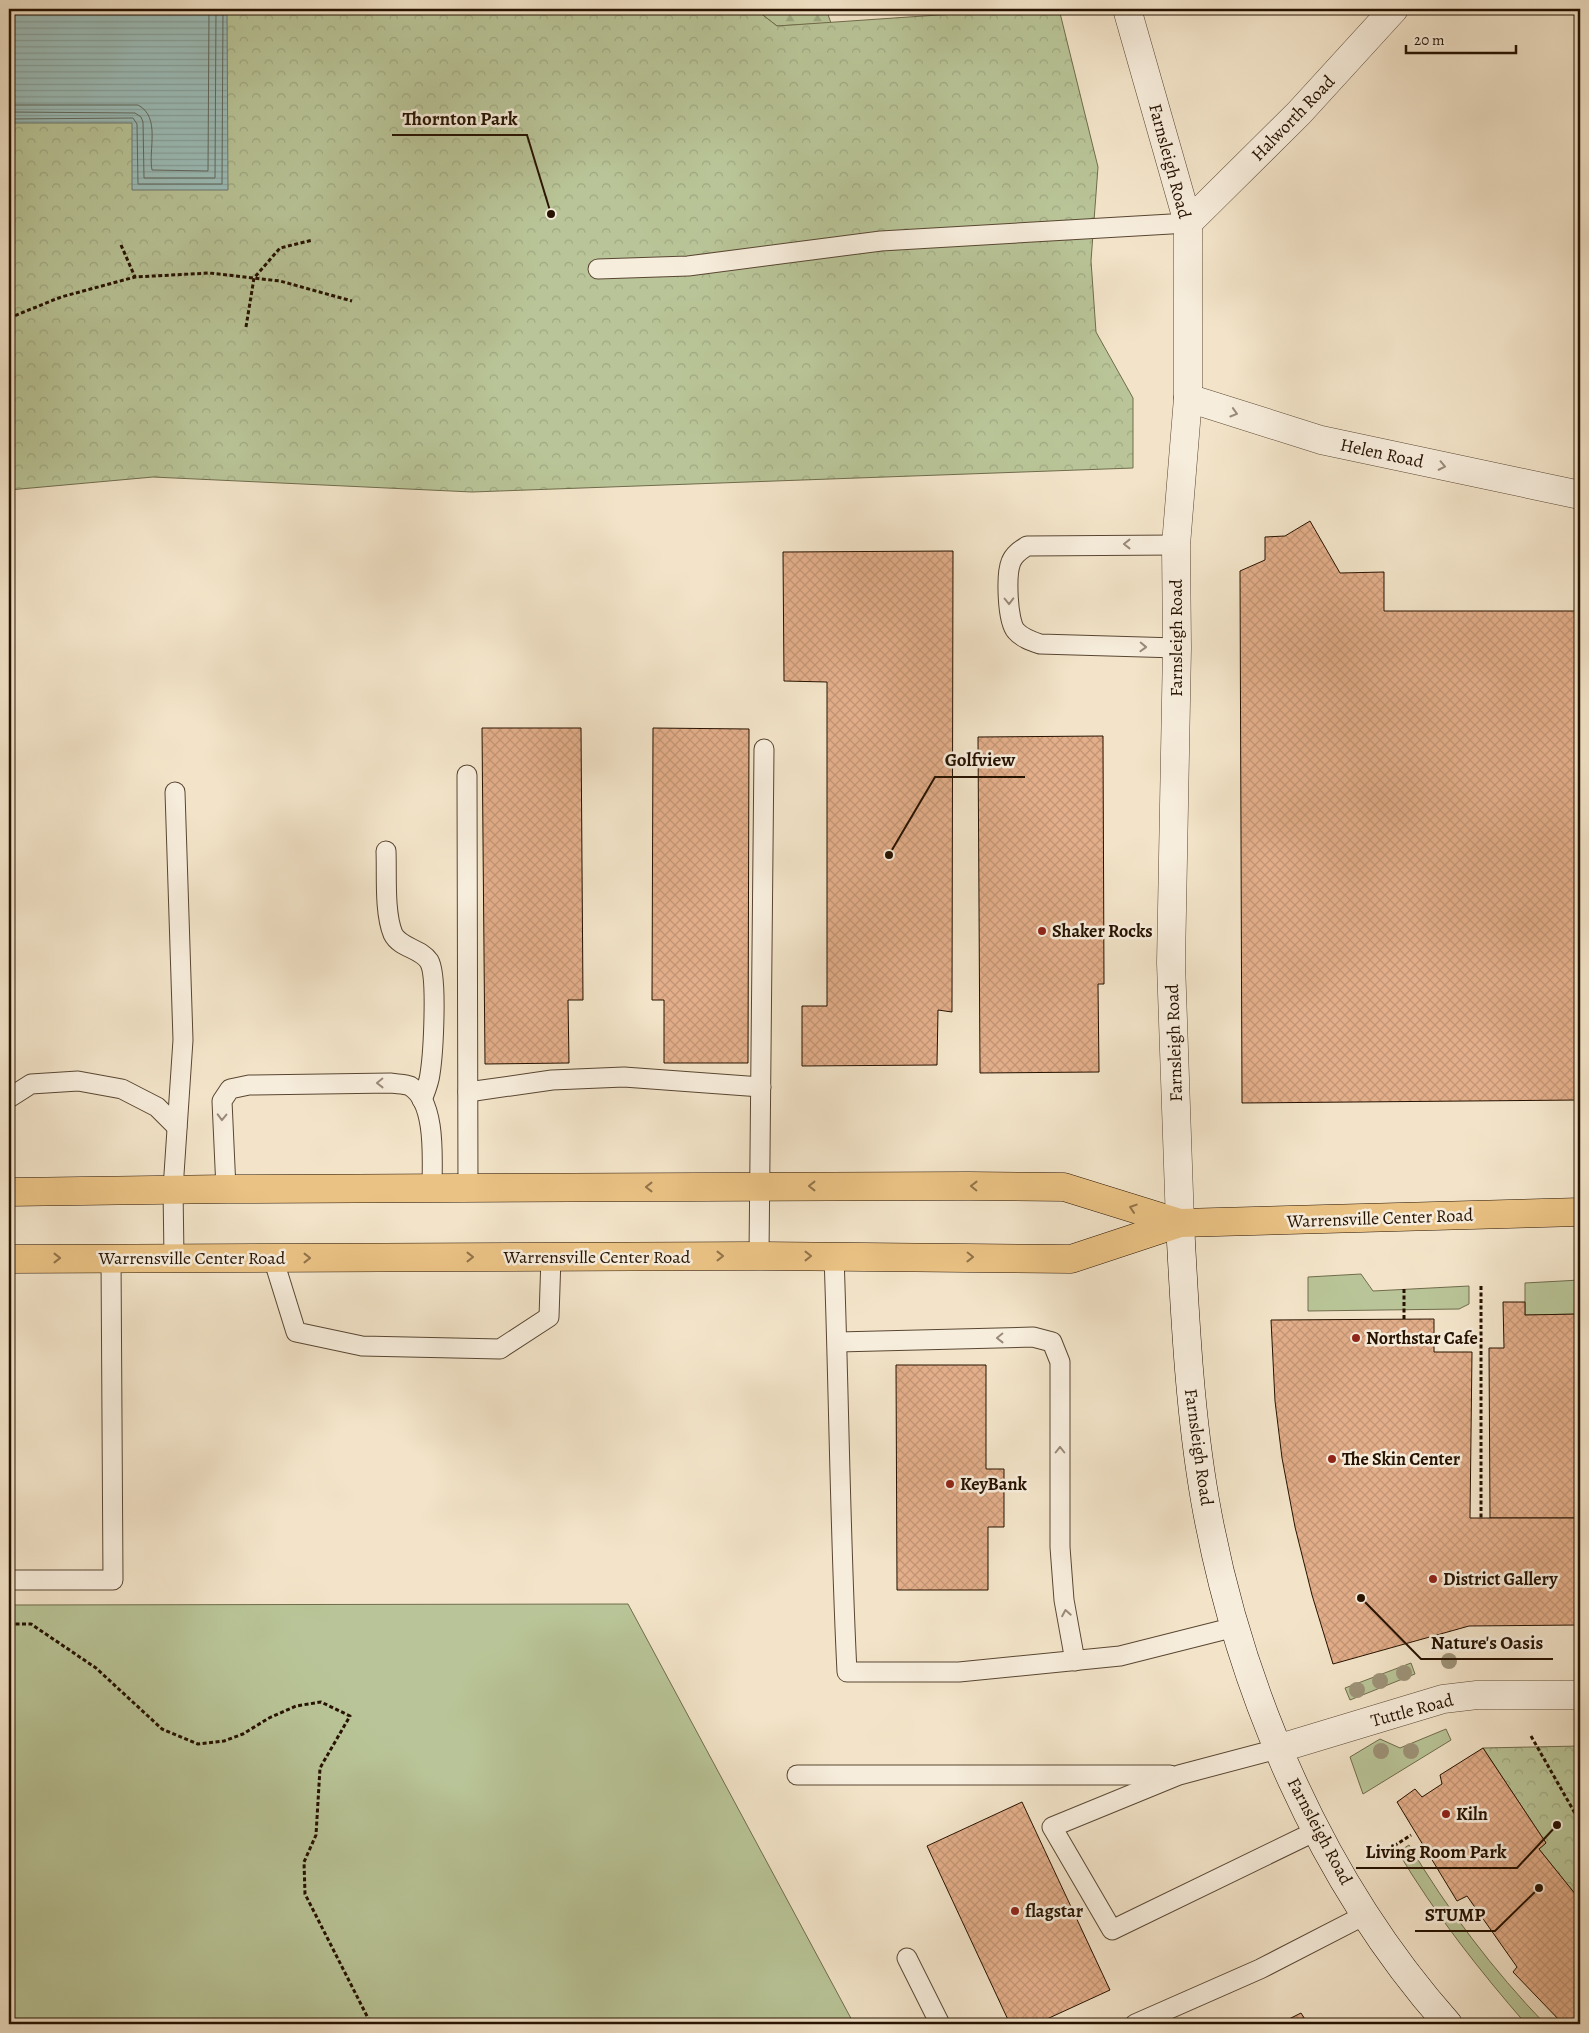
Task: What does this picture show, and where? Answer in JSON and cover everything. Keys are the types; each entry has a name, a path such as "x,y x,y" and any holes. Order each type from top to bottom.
{"main road":[{"name":"Warrensville Center Road","path":"9,1192 173,1189 760,1186 1064,1187 1180,1223"},
{"name":"Warrensville Center Road","path":"9,1259 759,1256 1071,1258 1180,1223 1580,1212"}],"street":[{"name":"Farnsleigh Road","path":"1127,9 1188,223 1188,398 1176,545 1178,648 1171,962 1180,1223 1187,1344 1195,1430 1205,1500 1235,1627 1257,1699 1277,1749 1318,1830 1365,1915 1448,2024"},
{"name":"Halworth Road","path":"1188,223 1300,113 1394,9"},
{"name":"Helen Road","path":"1188,398 1322,440 1580,495"},
{"name":"Tuttle Road","path":"1277,1749 1444,1699 1477,1695 1580,1695"}],"lane":[{"path":"598,269 688,266 881,242 1188,223"},
{"path":"1176,545 1027,546 1019,550 1012,560 1008,573 1010,614 1014,630 1026,639 1040,644 1178,648"},
{"path":"759,1256 764,749"},
{"path":"467,775 468,1188"},
{"path":"174,1257 173,1189 183,1040 175,792"},
{"path":"386,850 389,922 394,936 401,943 422,954 429,962 433,977 433,1046 430,1076 422,1100"},
{"path":"468,1092 552,1080 624,1077 761,1087"},
{"path":"9,1098 31,1084 78,1081 122,1089 157,1107 177,1127"},
{"path":"226,1189 222,1101 230,1089 249,1085 391,1083 410,1086 422,1100 431,1125 432,1188"},
{"path":"834,1256 838,1342 841,1550 847,1672 959,1672 1120,1656 1235,1627"},
{"path":"273,1258 296,1332 362,1346 500,1349 549,1317 551,1257"},
{"path":"9,1580 113,1580 111,1258"},
{"path":"838,1342 1033,1338 1052,1342 1060,1362 1060,1547 1064,1600 1075,1661"},
{"path":"1277,1749 1179,1775 1052,1827 1112,1930 1318,1830"},
{"path":"797,1775 1179,1775"},
{"path":"1135,2024 1260,1969 1365,1915"},
{"path":"906,1958 940,2024"}],"path":[{"path":"246,327 254,278 280,248 313,240"},
{"path":"121,245 135,277"},
{"path":"9,318 61,296 135,277 209,273 280,281 352,301"},
{"path":"1481,1286 1481,1518"},
{"path":"1404,1289 1404,1319"},
{"path":"9,1624 32,1624 96,1668 162,1729 198,1744 224,1741 243,1734 269,1718 296,1706 321,1702 350,1716 320,1768 316,1835 304,1862 306,1894 371,2024"},
{"path":"1531,1736 1580,1822"},
{"path":"1394,1846 1410,1836"}],"green space":[{"path":"9,9 755,9 777,26 1026,9 1059,9 1098,167 1091,261 1096,332 1133,398 1133,468 472,492 153,477 9,490"},
{"path":"755,9 826,9 831,23 777,26"},
{"path":"1361,1274 1373,1291 1469,1286 1469,1304 1459,1309 1308,1311 1308,1277"},
{"path":"1580,1280 1580,1314 1525,1315 1525,1283"},
{"path":"628,1604 854,2024 9,2024 9,1605"},
{"path":"1411,1663 1415,1674 1350,1700 1345,1688"},
{"path":"1446,1729 1451,1740 1363,1794 1350,1757 1380,1739 1400,1748"},
{"path":"1580,1746 1580,1900 1539,1849 1546,1843 1483,1748"},
{"path":"1409,1845 1455,1916 1489,1961 1545,2024 1526,2024 1458,1941 1398,1852"}],"water":[{"path":"9,9 227,9 228,190 132,190 132,123 9,123"}],"building":[{"path":"1310,521 1340,573 1384,572 1384,611 1580,611 1580,1100 1242,1103 1240,571 1265,560 1265,537 1285,536"},
{"path":"953,551 952,1012 938,1010 937,1065 802,1066 802,1006 827,1006 827,682 784,681 783,552"},
{"path":"482,728 581,728 583,1000 568,1000 569,1063 485,1064"},
{"path":"653,728 749,729 748,1063 664,1063 664,1000 652,1000"},
{"name":"Shaker Rocks","path":"1103,736 1104,984 1098,984 1099,1072 980,1073 978,737"},
{"path":"1503,1302 1525,1302 1525,1315 1580,1314 1580,1518 1490,1518 1489,1348 1504,1348"},
{"path":"1434,1319 1434,1352 1472,1352 1470,1518 1580,1518 1580,1625 1469,1626 1333,1664 1312,1595 1295,1527 1282,1458 1275,1401 1271,1320"},
{"name":"KeyBank","path":"896,1365 986,1365 986,1469 1004,1469 1004,1527 988,1527 988,1590 897,1590"},
{"path":"1483,1748 1546,1843 1539,1849 1580,1900 1580,2024 1563,2024 1513,1972 1517,1967 1467,1896 1457,1901 1397,1802 1415,1789 1422,1797 1442,1784 1440,1775"},
{"path":"1022,1802 1110,1990 1036,2024 1010,2024 927,1846"},
{"path":"1301,2013 1308,2024 1279,2024"}],"place":[{"name":"Thornton Park","path":"551,214"},
{"name":"Golfview","path":"889,855"},
{"name":"Shaker Rocks","path":"1042,931"},
{"name":"Northstar Cafe","path":"1356,1338"},
{"name":"The Skin Center","path":"1332,1459"},
{"name":"KeyBank","path":"950,1484"},
{"name":"District Gallery","path":"1433,1579"},
{"name":"Nature's Oasis","path":"1361,1598"},
{"name":"Kiln","path":"1446,1814"},
{"name":"Living Room Park","path":"1557,1825"},
{"name":"STUMP","path":"1539,1888"},
{"name":"flagstar","path":"1015,1911"}]}
